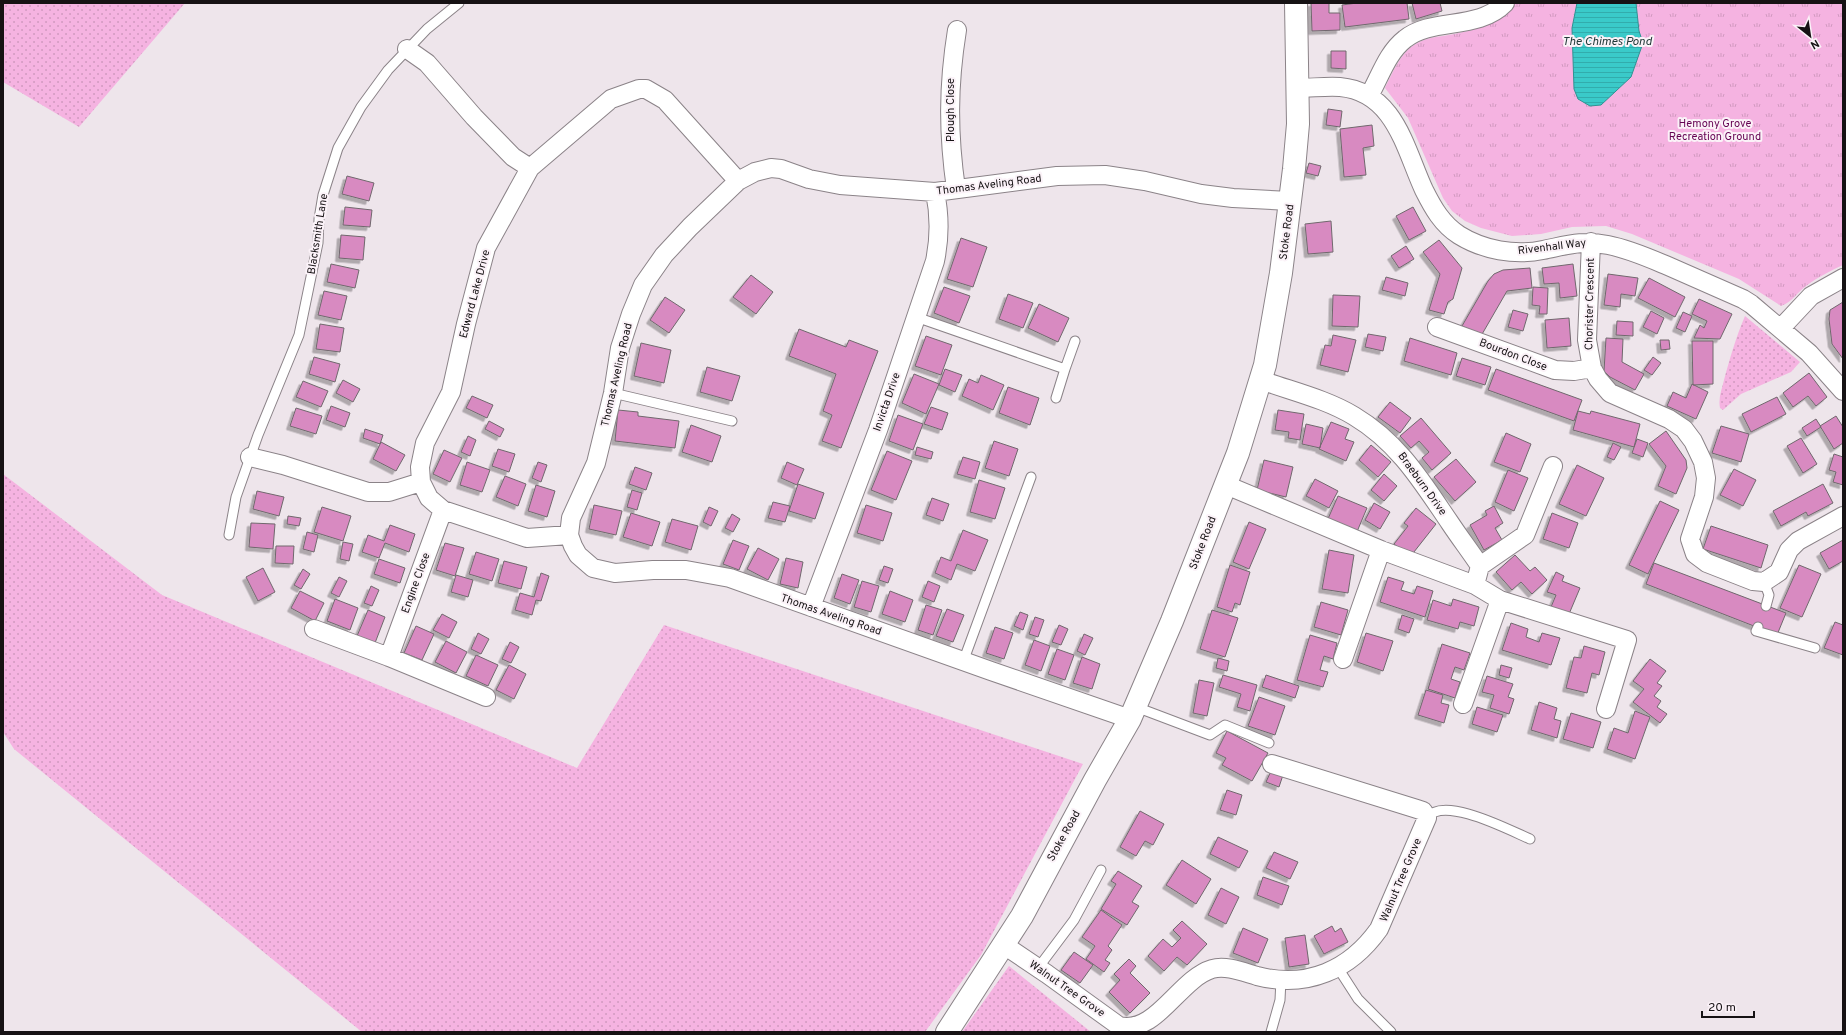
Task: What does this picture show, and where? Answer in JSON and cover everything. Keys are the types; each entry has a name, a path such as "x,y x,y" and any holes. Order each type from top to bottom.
{"street":[{"name":"Stoke Road","path":"946,1032 1022,916 1091,787 1133,713 1172,621 1226,485 1261,380 1280,281 1297,137 1298,88 1296,3"},
{"path":"1369,96 1386,62 1399,45 1411,35 1429,29 1483,17 1505,3"},
{"name":"Plough Close","path":"956,189 952,157 949,90 957,30"},
{"path":"407,49 427,63 474,117 513,157 530,168"},
{"name":"Rivenhall Way","path":"1298,88 1341,88 1354,90 1369,96 1386,109 1402,139 1432,205 1447,226 1458,234 1484,247 1512,252 1542,250 1572,243 1591,242 1623,248 1743,299 1781,328 1810,354 1843,391"},
{"name":"Edward Lake Drive","path":"569,535 527,538 443,510 429,498 421,482 420,467 425,443 451,392 466,324 486,248 530,168 611,100 628,92 646,89 665,100 738,182"},
{"name":"Thomas Aveling Road","path":"1133,713 964,662 730,578 686,570 653,570 615,573 593,568 578,555 569,535 571,518 596,463 613,393 620,348 631,314 643,286 664,255 690,227 738,182 755,172 771,168 840,185 935,192 1057,176 1105,175 1153,182 1201,194 1232,198 1290,201"},
{"name":"Invicta Drive","path":"811,607 878,430 930,279 939,243 939,223 935,192"},
{"name":"Chorister Crescent","path":"1591,242 1588,340 1592,368 1598,380 1610,393 1674,422 1684,429 1696,445 1703,462 1706,478 1704,497 1690,539 1695,554 1707,563 1753,581 1764,582"},
{"path":"1781,328 1810,296 1843,278"},
{"name":"Bourdon Close","path":"1437,327 1555,370 1574,371 1592,368"},
{"name":"Braeburn Drive","path":"1261,380 1331,405 1354,416 1374,430 1408,462 1480,566"},
{"path":"250,457 284,465 368,492 389,492 421,482"},
{"path":"1475,585 1480,566 1525,535 1553,466"},
{"path":"1226,485 1382,550 1475,585 1500,600 1627,640 1606,709"},
{"name":"Engine Close","path":"389,657 443,510"},
{"path":"1764,582 1779,572 1793,545 1843,516"},
{"path":"1343,659 1382,550"},
{"path":"1463,704 1500,600"},
{"path":"314,629 389,657 486,697"},
{"path":"1272,764 1417,809 1423,812 1427,818"},
{"name":"Walnut Tree Grove","path":"1004,945 1119,1026 1126,1029 1139,1027 1152,1022 1190,981 1213,969 1241,971 1258,976 1281,979 1314,977 1338,968 1359,954 1379,929 1427,818"}],"lane":[{"name":"Blacksmith Lane","path":"229,535 236,497 250,457 299,335 318,243 319,219 323,195 338,148 361,107 388,70 427,29 459,3"},
{"path":"916,317 1065,369"},
{"path":"1056,398 1075,341"},
{"path":"613,393 732,421"},
{"path":"964,662 1031,477"},
{"path":"1764,582 1769,595 1766,606"},
{"path":"1758,628 1756,631 1815,648"},
{"path":"1133,713 1210,735 1225,725 1269,743"},
{"path":"1427,818 1430,813 1448,809 1476,816 1530,839"},
{"path":"1038,968 1074,920 1101,870"},
{"path":"1338,968 1358,999 1391,1032"},
{"path":"1271,1032 1280,1000 1281,979"}],"green space":[{"path":"3,3 185,3 79,127 3,82"},
{"name":"Hemony Grove Recreation Ground","path":"1514,3 1843,3 1843,265 1815,280 1789,302 1781,306 1739,279 1632,234 1606,226 1572,227 1541,234 1512,236 1481,228 1465,221 1452,211 1443,198 1408,118 1385,88 1401,59 1414,45 1428,39 1482,27 1498,18"},
{"path":"1745,316 1800,362 1791,372 1741,394 1723,410 1720,408 1720,394 1733,348"},
{"path":"3,474 162,595 577,768 664,625 1083,764 981,955 925,1032 362,1032 14,749 3,732"},
{"path":"1009,966 1091,1032 962,1032"}],"water":[{"name":"The Chimes Pond","path":"1577,3 1636,3 1639,31 1643,43 1631,77 1601,105 1590,106 1578,99 1574,89 1572,28"}],"building":[{"path":"1311,3 1329,3 1329,13 1340,13 1340,30 1312,31"},
{"path":"1357,3 1407,3 1409,19 1345,27 1342,5"},
{"path":"1412,3 1440,3 1442,11 1416,19"},
{"path":"1331,51 1346,51 1346,69 1331,68"},
{"path":"1328,109 1342,111 1340,127 1326,125"},
{"path":"1372,125 1374,146 1363,148 1366,175 1344,177 1340,129"},
{"path":"1309,163 1321,166 1318,176 1306,173"},
{"path":"347,176 374,183 369,201 342,194"},
{"path":"345,207 372,210 370,227 343,225"},
{"path":"1413,207 1426,231 1409,240 1396,216"},
{"path":"1331,221 1333,252 1308,254 1305,224"},
{"path":"341,235 365,237 363,260 339,258"},
{"path":"961,238 987,247 973,287 947,279"},
{"path":"1439,240 1462,268 1453,299 1448,302 1444,314 1429,310 1440,274 1423,252"},
{"path":"1406,246 1414,259 1399,268 1391,256"},
{"path":"331,264 359,270 355,288 327,282"},
{"path":"1573,264 1577,296 1560,298 1559,283 1544,284 1542,268"},
{"path":"1530,268 1532,288 1507,291 1481,336 1462,326 1488,281 1494,274 1503,270"},
{"path":"1608,274 1638,278 1635,296 1621,294 1620,307 1604,305"},
{"path":"751,275 773,292 756,314 733,297"},
{"path":"1386,277 1408,283 1405,296 1382,290"},
{"path":"1649,278 1685,297 1675,317 1638,298"},
{"path":"944,287 970,296 959,323 934,313"},
{"path":"1533,287 1548,288 1547,314 1539,314 1540,306 1532,305"},
{"path":"324,291 347,296 341,320 318,315"},
{"path":"1008,294 1033,303 1023,328 999,319"},
{"path":"1333,295 1360,296 1358,327 1332,326"},
{"path":"665,297 685,310 669,333 650,320"},
{"path":"1699,299 1732,314 1720,339 1694,338 1700,325 1704,328 1707,321 1692,314"},
{"path":"1843,302 1843,359 1832,344 1829,319 1830,310"},
{"path":"1039,304 1069,318 1058,342 1028,328"},
{"path":"1513,310 1528,314 1523,331 1508,327"},
{"path":"1651,311 1664,318 1657,334 1643,327"},
{"path":"1683,312 1692,316 1685,332 1676,328"},
{"path":"1569,318 1571,346 1547,348 1545,320"},
{"path":"1617,321 1633,322 1633,336 1616,335"},
{"path":"320,324 344,328 340,352 316,349"},
{"path":"799,329 846,347 849,340 878,351 841,448 822,441 832,415 823,411 836,374 789,356"},
{"path":"1368,334 1386,337 1383,351 1365,347"},
{"path":"1333,335 1356,340 1348,372 1320,365 1325,345 1331,346"},
{"path":"926,336 952,345 941,375 915,366"},
{"path":"1410,338 1457,353 1451,375 1404,361"},
{"path":"1606,338 1623,339 1622,362 1644,374 1635,390 1610,377 1604,371"},
{"path":"1660,340 1669,340 1670,349 1661,350"},
{"path":"1692,341 1713,341 1713,384 1693,385"},
{"path":"641,343 671,350 664,383 634,376"},
{"path":"314,357 340,364 335,382 309,374"},
{"path":"1653,357 1661,363 1652,375 1644,370"},
{"path":"1462,358 1491,367 1485,385 1456,376"},
{"path":"707,367 740,376 732,401 700,392"},
{"path":"945,369 962,375 955,392 939,385"},
{"path":"1496,369 1582,400 1574,421 1488,390"},
{"path":"1809,373 1827,397 1816,406 1808,396 1793,407 1783,393"},
{"path":"914,374 939,384 926,414 902,403"},
{"path":"981,375 1004,385 993,410 962,396 969,379 978,383"},
{"path":"343,380 360,389 353,402 336,393"},
{"path":"303,381 328,391 321,407 296,397"},
{"path":"1692,384 1708,392 1696,419 1667,406 1673,392 1686,398"},
{"path":"1008,387 1039,398 1030,425 999,413"},
{"path":"472,396 493,405 487,418 466,408"},
{"path":"1777,397 1786,414 1751,432 1742,414"},
{"path":"1390,402 1411,418 1400,433 1378,417"},
{"path":"331,406 350,413 345,427 326,420"},
{"path":"931,407 948,413 942,430 924,424"},
{"path":"296,408 322,416 316,434 290,426"},
{"path":"618,410 638,412 638,416 679,421 675,448 615,441"},
{"path":"1278,410 1304,414 1300,440 1288,438 1289,432 1275,430"},
{"path":"1578,411 1590,414 1591,411 1640,424 1634,447 1573,430"},
{"path":"898,415 923,424 913,450 889,441"},
{"path":"1836,416 1843,427 1843,443 1834,449 1820,426"},
{"path":"1421,418 1451,453 1432,470 1422,458 1429,452 1419,441 1411,448 1400,436"},
{"path":"1816,419 1821,427 1807,436 1802,428"},
{"path":"489,421 504,429 500,437 485,429"},
{"path":"1331,422 1349,429 1345,439 1354,442 1346,461 1319,449"},
{"path":"1306,424 1323,428 1320,448 1302,444"},
{"path":"691,425 721,436 712,462 682,452"},
{"path":"1721,426 1749,434 1741,462 1712,453"},
{"path":"365,429 383,435 380,444 363,438"},
{"path":"1666,431 1686,460 1687,468 1676,494 1658,486 1666,466 1649,444"},
{"path":"1506,433 1531,444 1520,472 1494,462"},
{"path":"468,436 476,440 470,456 461,452"},
{"path":"1801,438 1817,464 1803,473 1787,446"},
{"path":"1637,439 1648,443 1643,457 1632,453"},
{"path":"994,441 1018,449 1009,476 985,468"},
{"path":"381,442 405,455 396,471 373,459"},
{"path":"1613,443 1621,447 1614,460 1607,457"},
{"path":"1371,445 1391,462 1378,477 1359,460"},
{"path":"917,447 933,452 931,459 915,455"},
{"path":"498,449 515,454 509,472 492,466"},
{"path":"444,450 462,458 450,482 433,474"},
{"path":"887,451 912,461 896,500 871,490"},
{"path":"1834,454 1843,457 1843,485 1833,482 1836,472 1829,470"},
{"path":"963,457 980,462 975,479 957,474"},
{"path":"1456,459 1476,482 1455,501 1434,477"},
{"path":"1264,460 1293,467 1286,497 1257,490"},
{"path":"467,462 490,470 482,492 460,485"},
{"path":"538,462 547,465 541,482 532,478"},
{"path":"787,462 804,469 797,485 781,478"},
{"path":"1577,465 1604,478 1586,516 1559,504"},
{"path":"635,467 652,473 646,490 629,484"},
{"path":"1734,469 1756,480 1743,506 1720,495"},
{"path":"1508,470 1528,478 1514,511 1495,502"},
{"path":"1384,474 1397,486 1384,501 1371,490"},
{"path":"505,476 526,484 518,506 496,497"},
{"path":"1315,479 1338,491 1329,508 1306,496"},
{"path":"979,480 1005,488 995,519 970,512"},
{"path":"798,484 824,493 815,519 789,511"},
{"path":"1823,484 1833,503 1808,516 1806,512 1781,526 1773,511"},
{"path":"536,485 555,491 547,517 528,511"},
{"path":"632,490 642,493 637,510 627,507"},
{"path":"257,491 284,497 279,516 253,509"},
{"path":"1338,496 1367,508 1356,534 1327,521"},
{"path":"932,498 949,504 943,521 926,515"},
{"path":"1660,501 1679,510 1648,574 1629,565"},
{"path":"773,502 790,506 785,522 768,518"},
{"path":"1374,503 1390,512 1380,529 1365,520"},
{"path":"594,505 622,511 616,535 589,529"},
{"path":"866,505 892,513 883,541 857,533"},
{"path":"1494,506 1503,523 1495,528 1502,540 1484,550 1470,525 1487,515 1485,511"},
{"path":"322,507 351,516 343,541 314,532"},
{"path":"709,507 718,511 711,526 703,522"},
{"path":"1416,508 1436,524 1410,557 1394,544 1408,526 1404,523"},
{"path":"631,513 660,522 652,546 623,537"},
{"path":"1552,513 1578,523 1569,548 1543,539"},
{"path":"732,514 740,519 733,532 725,528"},
{"path":"288,516 301,518 299,526 287,524"},
{"path":"672,519 698,526 691,550 665,542"},
{"path":"1249,522 1266,529 1249,569 1233,562"},
{"path":"251,523 275,524 273,549 249,547"},
{"path":"390,525 415,534 409,552 385,543 379,558 362,552 368,535 384,541"},
{"path":"1711,526 1768,545 1761,568 1703,549"},
{"path":"963,530 988,540 975,571 957,564 951,580 935,573 941,557 951,561"},
{"path":"307,532 318,535 314,552 303,549"},
{"path":"733,540 749,546 739,570 723,564"},
{"path":"1843,540 1843,561 1829,569 1820,553"},
{"path":"343,542 353,544 349,561 340,559"},
{"path":"445,543 464,548 455,576 436,570"},
{"path":"276,546 294,546 293,564 275,563"},
{"path":"758,548 779,559 768,580 747,569"},
{"path":"1329,550 1354,555 1348,593 1322,589"},
{"path":"476,552 499,559 492,581 469,574"},
{"path":"1515,555 1530,571 1535,567 1547,580 1532,594 1521,582 1512,590 1496,572"},
{"path":"786,558 803,562 798,588 780,584"},
{"path":"379,559 405,568 400,583 374,574"},
{"path":"504,561 527,567 521,589 498,583"},
{"path":"1654,563 1786,613 1777,635 1646,584"},
{"path":"1230,565 1250,572 1240,605 1235,603 1232,612 1217,607"},
{"path":"1799,565 1821,574 1802,617 1780,608"},
{"path":"884,566 893,569 888,583 879,580"},
{"path":"263,568 275,592 258,601 246,577"},
{"path":"303,569 310,574 301,589 294,585"},
{"path":"1556,572 1564,576 1562,581 1580,588 1569,614 1551,607 1556,595 1547,592"},
{"path":"541,573 549,576 541,601 536,600 532,615 515,610 520,593 534,597"},
{"path":"842,574 859,580 850,604 834,598"},
{"path":"456,575 473,580 468,597 451,592"},
{"path":"339,577 347,581 339,597 331,593"},
{"path":"1388,577 1404,582 1401,590 1414,594 1417,586 1433,591 1425,617 1380,602"},
{"path":"862,581 879,586 871,612 854,607"},
{"path":"928,581 940,586 934,602 922,597"},
{"path":"371,586 379,590 372,606 364,603"},
{"path":"300,591 324,603 315,621 291,608"},
{"path":"890,591 913,600 905,622 882,614"},
{"path":"335,599 358,608 350,630 327,621"},
{"path":"1453,599 1479,607 1474,626 1460,622 1458,629 1427,620 1433,600 1451,606"},
{"path":"1321,602 1348,610 1341,635 1314,627"},
{"path":"926,605 942,610 933,635 918,630"},
{"path":"947,609 964,615 953,642 936,636"},
{"path":"368,610 385,617 375,643 357,636"},
{"path":"1212,610 1238,618 1225,657 1200,649"},
{"path":"1020,612 1028,615 1023,630 1014,626"},
{"path":"442,614 457,622 449,638 433,630"},
{"path":"1402,615 1414,619 1409,633 1398,629"},
{"path":"1035,617 1044,620 1038,637 1029,634"},
{"path":"1835,622 1843,625 1843,655 1824,648"},
{"path":"1511,623 1528,629 1526,637 1539,642 1542,633 1560,638 1551,665 1502,650"},
{"path":"1059,625 1068,629 1061,645 1052,642"},
{"path":"416,626 434,634 422,660 404,653"},
{"path":"995,627 1013,633 1004,659 986,653"},
{"path":"478,633 489,639 481,654 471,649"},
{"path":"1366,633 1393,641 1383,671 1357,662"},
{"path":"1084,634 1093,638 1085,655 1077,651"},
{"path":"1310,635 1337,643 1333,659 1324,656 1320,670 1328,672 1323,687 1297,680"},
{"path":"1034,640 1050,646 1041,671 1025,665"},
{"path":"446,641 467,652 456,673 435,662"},
{"path":"510,642 519,647 511,663 502,659"},
{"path":"1442,644 1470,653 1464,670 1455,667 1451,679 1460,682 1455,698 1428,689"},
{"path":"1584,646 1605,652 1599,675 1592,673 1587,693 1566,688 1574,657 1581,658"},
{"path":"1057,649 1074,655 1065,680 1048,674"},
{"path":"476,655 498,665 488,686 466,676"},
{"path":"1082,657 1100,664 1092,689 1073,683"},
{"path":"1218,658 1229,661 1227,671 1216,668"},
{"path":"1650,659 1666,671 1657,683 1662,686 1654,696 1661,701 1657,707 1667,714 1660,723 1633,702 1644,689 1633,681"},
{"path":"509,665 526,674 514,699 496,690"},
{"path":"1501,665 1512,668 1509,678 1499,675"},
{"path":"1223,675 1257,685 1250,711 1237,707 1241,694 1219,687"},
{"path":"1266,675 1299,686 1295,698 1262,687"},
{"path":"1487,676 1513,684 1508,697 1514,699 1509,714 1490,708 1494,695 1482,692"},
{"path":"1199,680 1214,683 1207,716 1193,713"},
{"path":"1426,690 1443,695 1441,703 1449,705 1444,723 1418,715"},
{"path":"1259,697 1285,706 1275,735 1248,726"},
{"path":"1539,702 1557,708 1554,719 1561,721 1557,738 1531,730"},
{"path":"1477,707 1503,715 1497,732 1472,724"},
{"path":"1635,711 1650,717 1635,759 1607,749 1614,728 1628,733"},
{"path":"1571,713 1601,722 1593,748 1563,739"},
{"path":"1227,731 1268,753 1252,781 1222,765 1226,758 1216,753"},
{"path":"1271,771 1283,775 1279,787 1266,782"},
{"path":"1227,790 1242,795 1236,815 1220,810"},
{"path":"1140,811 1164,824 1153,845 1145,841 1136,856 1120,847"},
{"path":"1218,837 1248,851 1239,868 1210,854"},
{"path":"1274,852 1298,862 1290,879 1266,868"},
{"path":"1182,860 1211,879 1196,904 1166,885"},
{"path":"1118,871 1142,886 1132,902 1139,906 1127,925 1101,909 1116,884 1111,881"},
{"path":"1263,877 1289,886 1282,905 1257,895"},
{"path":"1221,888 1239,897 1226,924 1208,915"},
{"path":"1101,910 1122,925 1108,946 1112,950 1105,960 1110,963 1104,972 1086,959 1095,946 1082,937"},
{"path":"1182,921 1207,944 1187,965 1177,957 1164,971 1148,956 1163,939 1172,947 1181,938 1173,930"},
{"path":"1332,926 1335,932 1341,928 1348,942 1324,954 1314,936"},
{"path":"1243,928 1268,939 1258,963 1233,953"},
{"path":"1305,935 1309,964 1289,967 1285,938"},
{"path":"1074,952 1093,965 1080,983 1061,970"},
{"path":"1129,959 1136,966 1130,973 1150,993 1130,1013 1109,992 1120,980 1114,974"}]}
